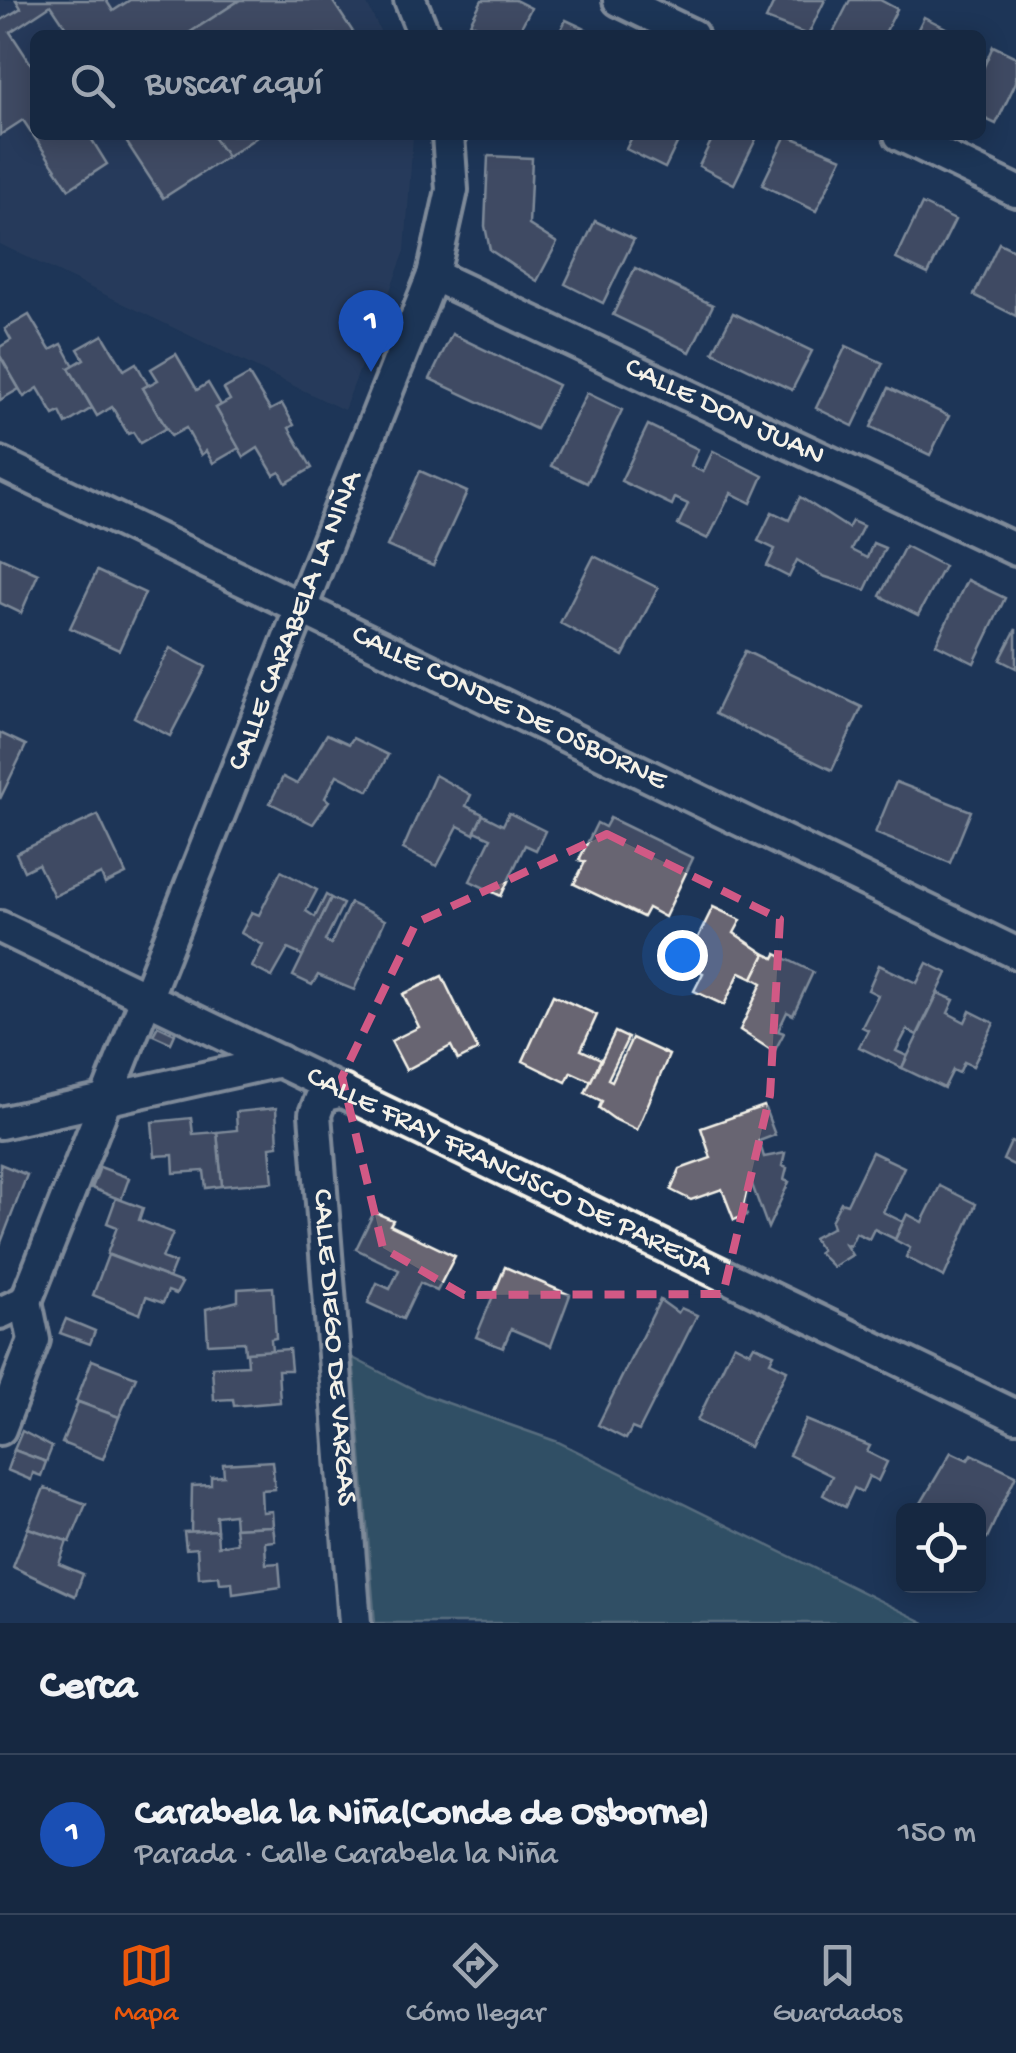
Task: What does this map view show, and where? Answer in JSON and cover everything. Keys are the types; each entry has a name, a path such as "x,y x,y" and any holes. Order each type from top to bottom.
{"street":[{"path":"619,0 682,30"},
{"name":"CALLE CARABELA LA NIÑA","path":"13,1307 105,1101 434,274 452,190 448,140"},
{"path":"910,140 1016,191"},
{"name":"CALLE DON JUAN","path":"434,274 1016,550"},
{"name":"CALLE CONDE DE OSBORNE","path":"0,462 1016,952"},
{"name":"CALLE FRAY FRANCISCO DE PAREJA","path":"0,928 1016,1416"},
{"path":"0,1122 280,1061"},
{"name":"CALLE DIEGO DE VARGAS","path":"343,1091 322,1096 315,1114 354,1623"},
{"path":"0,1429 34,1340 13,1307"}],"highlighted area":[{"path":"607,834 780,919 770,1095 723,1294 464,1295 383,1248 342,1077 416,923"}],"shaded area":[{"path":"0,0 365,0 380,30 30,30 30,140 413,140 405,251 344,410 0,244"}],"green space":[{"path":"353,1358 425,1395 558,1442 925,1623 375,1623"}],"building":[{"path":"16,0 106,0 113,11 130,0 240,0 194,30 68,30 51,5 10,32 30,62 30,130 23,120 0,135 0,21 21,8"},
{"path":"240,0 332,0 352,30 194,30"},
{"path":"482,0 515,0 531,8 520,30 485,30 470,23"},
{"path":"775,0 825,0 810,30 795,30 766,19"},
{"path":"850,0 880,0 897,9 886,30 835,30"},
{"path":"924,17 950,30 918,30"},
{"path":"566,20 587,30 561,30"},
{"path":"993,46 1016,57 1016,82 996,124 986,119 986,62"},
{"path":"36,140 92,140 107,164 69,189"},
{"path":"125,140 215,140 227,157 163,198"},
{"path":"215,140 252,140 227,157"},
{"path":"630,140 679,140 665,168 626,149"},
{"path":"712,140 756,140 734,184 699,166"},
{"path":"784,140 798,140 842,158 816,211 762,185"},
{"path":"488,156 532,158 529,225 557,243 537,281 490,250 485,226"},
{"path":"922,204 955,220 928,274 896,259"},
{"path":"595,221 634,239 603,303 565,284"},
{"path":"999,243 1016,251 1016,316 974,295"},
{"path":"635,268 713,305 690,352 613,315"},
{"path":"733,313 812,351 792,390 713,352"},
{"path":"29,315 50,350 62,344 74,366 69,368 92,408 66,424 60,412 54,415 38,388 24,397 0,356 0,347 11,340 5,329"},
{"path":"452,334 558,385 536,429 430,379"},
{"path":"103,335 124,370 136,363 148,385 143,388 166,428 140,443 133,432 128,434 112,407 97,416 69,368 84,359 78,349"},
{"path":"846,346 883,363 853,426 816,408"},
{"path":"176,354 197,390 208,383 221,405 216,408 239,448 213,463 206,451 201,455 186,428 171,436 143,388 158,380 151,369"},
{"path":"0,356 19,389 0,400"},
{"path":"249,375 270,410 282,404 294,425 289,428 312,468 286,483 280,472 274,475 258,448 244,457 216,408 230,400 224,389"},
{"path":"889,388 949,416 930,455 871,427"},
{"path":"587,393 622,410 587,483 551,466"},
{"path":"648,425 698,449 691,466 703,472 713,451 763,476 751,503 731,493 708,539 678,525 688,504 675,498 672,505 621,481"},
{"path":"420,471 467,492 433,566 387,546"},
{"path":"800,497 848,528 852,521 863,526 851,550 867,558 873,543 885,548 865,590 823,576 797,560 789,577 767,566 775,549 758,541 772,512 789,520"},
{"path":"905,546 944,566 918,615 880,596"},
{"path":"594,556 658,588 623,656 560,623"},
{"path":"0,557 38,574 21,613 0,603"},
{"path":"97,571 145,593 119,650 70,628"},
{"path":"967,580 1005,598 974,663 936,644"},
{"path":"1016,629 1016,668 1000,660"},
{"path":"170,648 206,667 170,736 134,717"},
{"path":"745,651 862,707 832,770 715,714"},
{"path":"0,733 26,745 0,799"},
{"path":"327,734 349,744 353,738 388,755 369,791 337,775 325,798 329,801 313,824 270,803 283,777 297,784"},
{"path":"435,775 471,795 466,806 483,814 474,834 458,826 437,866 403,849"},
{"path":"896,782 971,811 950,863 875,833"},
{"path":"509,813 545,831 536,850 525,845 501,896 470,881 491,838 475,831 483,815 503,825"},
{"path":"98,815 126,874 105,884 101,874 54,896 38,864 24,871 16,853"},
{"path":"610,818 693,858 665,917 648,908 643,917 574,884 585,862 579,860 597,823 605,827"},
{"path":"281,871 317,890 306,911 315,917 326,895 331,898 303,956 288,949 272,977 252,967 263,945 241,933 252,912 259,915"},
{"path":"331,898 343,904 325,941 331,944 350,903 385,920 354,990 318,975 312,985 293,976"},
{"path":"713,907 741,920 734,933 765,954 753,978 740,972 724,1005 694,991 703,973 685,964"},
{"path":"765,954 774,958 776,954 813,972 793,1015 787,1012 778,1031 784,1033 774,1052 740,1030 762,983 753,978"},
{"path":"927,963 947,973 917,1035 907,1030 896,1051 907,1056 902,1068 859,1047 868,1030 862,1027 878,995 868,990 879,965 917,983"},
{"path":"442,976 478,1050 458,1060 451,1046 406,1070 391,1041 419,1027 403,994"},
{"path":"938,993 954,1000 948,1013 965,1022 970,1011 994,1023 973,1066 964,1062 959,1073 953,1070 944,1088 902,1068"},
{"path":"553,995 597,1015 581,1050 601,1059 591,1081 571,1072 566,1082 523,1061"},
{"path":"158,1026 175,1034 171,1043 153,1035"},
{"path":"615,1032 628,1038 608,1079 612,1081 632,1038 669,1055 637,1130 614,1119 599,1108 602,1101 585,1093"},
{"path":"764,1106 775,1135 759,1141 764,1157 785,1153 782,1166 787,1168 784,1180 789,1182 768,1228 750,1179 744,1205 747,1215 734,1220 722,1189 691,1200 671,1190 680,1169 711,1158 701,1128"},
{"path":"276,1108 278,1146 270,1147 273,1182 222,1186 217,1132 237,1130 236,1112"},
{"path":"191,1118 193,1134 217,1132 222,1186 206,1188 204,1171 174,1173 173,1155 155,1156 152,1122"},
{"path":"1011,1142 1016,1144 1016,1166 1003,1160"},
{"path":"872,1152 904,1167 883,1212 903,1222 895,1239 874,1229 869,1239 856,1233 850,1246 845,1244 852,1255 833,1267 818,1252 821,1250 813,1238 833,1227 831,1221 841,1202 847,1204"},
{"path":"0,1164 27,1175 0,1245"},
{"path":"100,1167 129,1178 121,1200 92,1188"},
{"path":"940,1186 976,1204 944,1277 906,1257 910,1248 895,1240 907,1214 922,1222"},
{"path":"116,1198 143,1208 139,1220 173,1233 162,1258 175,1263 169,1278 107,1254 117,1227 107,1223"},
{"path":"374,1212 393,1220 390,1225 455,1256 437,1291 420,1283 403,1319 368,1303 377,1283 390,1289 399,1270 356,1249"},
{"path":"108,1255 182,1283 176,1294 168,1291 163,1303 146,1297 140,1314 93,1295"},
{"path":"505,1267 570,1295 551,1346 511,1329 503,1348 476,1337"},
{"path":"273,1287 276,1338 271,1339 272,1351 245,1353 244,1342 208,1344 206,1309 238,1301 238,1289"},
{"path":"660,1300 678,1313 681,1308 697,1315 639,1431 632,1428 626,1439 598,1425"},
{"path":"66,1319 95,1331 90,1344 60,1333"},
{"path":"734,1344 750,1352 754,1345 774,1354 770,1362 787,1370 749,1447 697,1421"},
{"path":"289,1349 291,1370 278,1370 280,1402 234,1406 233,1399 214,1400 212,1367 248,1365 247,1352"},
{"path":"92,1360 136,1377 119,1417 76,1401"},
{"path":"78,1402 119,1417 103,1459 62,1443"},
{"path":"806,1420 870,1446 867,1452 887,1462 878,1481 869,1476 862,1492 854,1488 845,1507 823,1495 832,1476 789,1455"},
{"path":"22,1431 52,1447 46,1462 14,1450"},
{"path":"14,1450 46,1462 41,1476 33,1473 31,1480 7,1470"},
{"path":"951,1452 968,1460 972,1454 1016,1475 987,1538 986,1503 921,1503"},
{"path":"272,1461 275,1489 261,1490 262,1512 272,1511 273,1526 235,1528 234,1514 216,1516 217,1530 191,1532 192,1486 211,1485 211,1477 224,1476 223,1464"},
{"path":"44,1488 86,1504 70,1542 28,1528"},
{"path":"273,1526 275,1541 265,1542 266,1564 279,1563 281,1587 233,1594 232,1582 220,1583 219,1576 199,1578 197,1548 186,1549 184,1532 217,1530 218,1546 237,1543 235,1528"},
{"path":"28,1528 67,1541 59,1564 83,1574 75,1596 13,1567"}],"place":[{"name":"Carabela la Niña(Conde de Osborne)","path":"371,372"}]}
